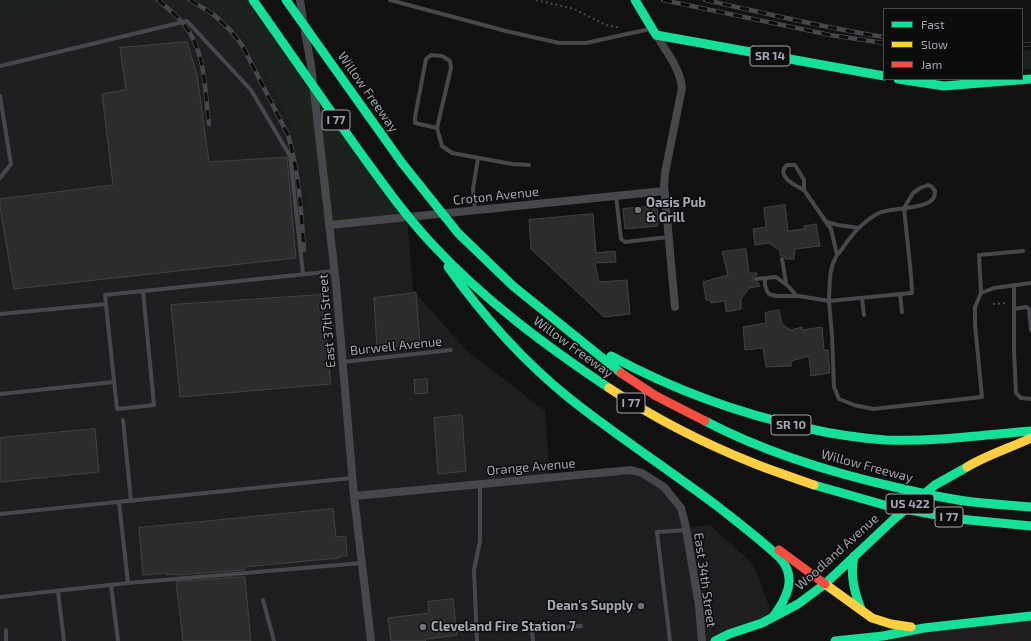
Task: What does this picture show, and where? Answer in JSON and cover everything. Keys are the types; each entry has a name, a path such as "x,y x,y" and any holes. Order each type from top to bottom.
{"main road":[{"name":"Willow Freeway","path":"254,0 306,78 360,153 392,197 427,239 482,292 579,370 640,409 705,443 739,458 807,483 868,501 935,515 999,524 1031,526"},
{"name":"Willow Freeway","path":"286,0 402,163 458,233 513,286 627,378 722,430 754,444 817,467 891,487 964,501 1031,507"},
{"path":"635,1 654,31"},
{"name":"SR 14","path":"654,31 883,76"},
{"path":"904,80 944,86 1019,80"},
{"path":"427,239 467,296 510,344 555,386 586,411 872,618 887,624 924,628"},
{"name":"SR 10","path":"569,332 627,365 660,382 693,396 748,414 790,425 844,435 896,440 1031,431"},
{"name":"Woodland Avenue","path":"716,641 773,617 798,604 825,584 906,508 935,485 982,458 1031,438"},
{"path":"1012,447 1031,444"},
{"path":"741,524 777,555 787,569 789,580 788,590 783,604 773,617"},
{"path":"854,556 851,566 852,582 861,610"},
{"path":"835,641 883,636 924,628 1031,616"}],"street":[{"name":"East 37th Street","path":"300,0 311,65 330,225 354,496 372,641"},
{"path":"654,31 677,69 681,79 682,88 665,173 664,191 675,307"},
{"name":"Croton Avenue","path":"330,225 664,191"},
{"name":"Orange Avenue","path":"354,496 631,470 642,473 664,487 680,508 685,527"},
{"name":"East 34th Street","path":"685,527 699,606 702,641"}],"lane":[{"path":"390,0 538,39 559,43 586,43 654,31"},
{"path":"0,66 187,21 251,90 290,156 303,274"},
{"path":"437,128 415,123 426,59 431,55 446,58 450,61 451,68 437,128 442,146 452,153 512,164 529,164"},
{"path":"0,96 11,164 0,178"},
{"path":"475,210 473,189 478,158"},
{"path":"804,190 804,180 800,172 795,165 787,165 783,172 785,178 804,190 831,229 838,255"},
{"path":"765,279 764,285 769,294 776,296 797,296 829,301 912,294 904,208 913,193 920,188 928,186 932,187 935,191 934,198 931,201 904,208 880,212 864,223 852,234 835,259 830,277 829,301 834,387 839,399 854,405 873,409 982,397 975,324 975,307 981,293 979,255 1023,251"},
{"path":"616,195 622,239 625,242 668,237"},
{"path":"826,222 859,228"},
{"path":"782,259 786,284"},
{"path":"143,291 154,405 117,409 105,296 143,291 335,271"},
{"path":"756,279 776,277 786,284 797,296"},
{"path":"981,293 994,288 1014,284 1031,283"},
{"path":"1014,284 1014,351 1016,393 1021,398 1031,399"},
{"path":"900,294 902,312"},
{"path":"862,298 864,315"},
{"path":"0,314 106,304"},
{"path":"1014,309 1029,309 1031,330"},
{"name":"Burwell Avenue","path":"343,362 451,350"},
{"path":"0,394 114,382"},
{"path":"123,420 130,501"},
{"path":"0,514 353,478"},
{"path":"477,641 474,570 480,541 480,484"},
{"path":"119,502 128,583"},
{"path":"670,641 657,532 685,527"},
{"path":"0,597 128,583 362,563"},
{"path":"111,585 118,641"},
{"path":"58,591 64,641"},
{"path":"263,600 274,641"},
{"path":"533,641 532,630 581,626"},
{"path":"6,630 6,641"}],"path":[{"path":"536,0 579,11 606,26 615,28 625,27"}],"shaded area":[{"path":"0,0 68,0 65,5 0,20"},
{"path":"68,0 194,0 217,12 233,25 244,38 258,60 295,138 304,177 308,226 407,217 413,290 466,350 545,411 550,478 631,470 672,496 685,527 710,525 753,564 773,617 715,641 0,641 0,20 64,5"},
{"path":"194,0 253,0 407,217 308,226 304,179 296,144 285,115 253,51 235,27 210,8"},
{"path":"1031,50 1031,69 1023,70 1023,51"},
{"path":"1031,616 1031,641 835,641"}],"building":[{"path":"187,42 197,75 209,162 287,157 296,258 14,289 0,207 0,199 113,185 102,94 126,90 120,48"},
{"path":"785,205 788,231 804,229 804,226 816,224 820,246 795,249 794,259 786,259 784,256 781,256 779,250 769,243 755,245 753,229 766,227 764,208"},
{"path":"657,206 658,226 625,229 623,209"},
{"path":"593,214 596,253 615,251 616,262 595,263 599,282 627,280 630,314 604,317 531,249 529,220"},
{"path":"746,249 749,273 757,273 757,275 753,277 753,280 754,282 758,282 760,286 749,288 741,299 741,309 726,312 725,301 711,303 710,300 706,300 703,282 728,275 722,252"},
{"path":"416,293 420,344 377,348 374,298"},
{"path":"321,295 331,384 180,397 171,305"},
{"path":"779,310 782,324 791,330 802,327 802,330 822,327 824,350 828,350 830,373 811,376 809,356 791,361 791,366 766,367 763,348 745,350 743,327 766,323 765,313"},
{"path":"427,379 428,393 415,394 414,380"},
{"path":"462,415 466,471 438,474 434,418"},
{"path":"95,429 99,472 0,482 0,438"},
{"path":"333,509 336,537 346,536 347,556 244,567 244,570 176,575 167,575 166,573 143,575 139,528"},
{"path":"245,577 251,641 183,641 176,582"},
{"name":"Cleveland Fire Station 7","path":"453,599 457,635 427,639 425,641 391,641 388,618 429,613 428,602"}],"railway":[{"path":"158,0 173,13 190,33 197,49 203,69 209,124"},
{"path":"190,0 213,14 231,31 242,45 288,135 295,164 301,206 304,250"},
{"path":"663,0 830,35 883,43"},
{"path":"705,0 817,25 883,37"},
{"path":"1023,45 1031,44"}],"traffic: fast":[{"path":"253,0 384,185 432,244 452,265 516,321 562,356 609,388"},
{"path":"286,0 402,163 458,233 513,286 621,373"},
{"path":"635,0 656,35 883,76"},
{"path":"1023,80 1031,79"},
{"path":"905,80 944,86 1019,80"},
{"path":"448,267 475,303 504,337 519,353 569,398 721,509 758,538 779,557 785,565 789,580 783,602 773,617"},
{"path":"611,356 682,390 730,408 780,422 836,434 886,440 922,440 1031,431"},
{"path":"705,421 752,443 800,461 849,476 924,494 965,501 1031,507"},
{"path":"715,641 729,634 762,623 798,604 825,584 894,519 935,485 967,467"},
{"path":"814,485 888,506 959,519 1031,526"},
{"path":"854,556 852,570 853,583 861,609"},
{"path":"835,641 883,636 924,628 1031,616"}],"traffic: slow":[{"path":"609,388 661,420 716,447 776,472 814,485"},
{"path":"967,467 1031,438"},
{"path":"825,584 872,618 891,624 911,627"}],"traffic: jam":[{"path":"621,373 656,396 705,421"},
{"path":"779,550 825,584"}],"place":[{"name":"Oasis Pub & Grill","path":"638,210"},
{"name":"Dean's Supply","path":"641,606"},
{"name":"Cleveland Fire Station 7","path":"423,627"}]}
